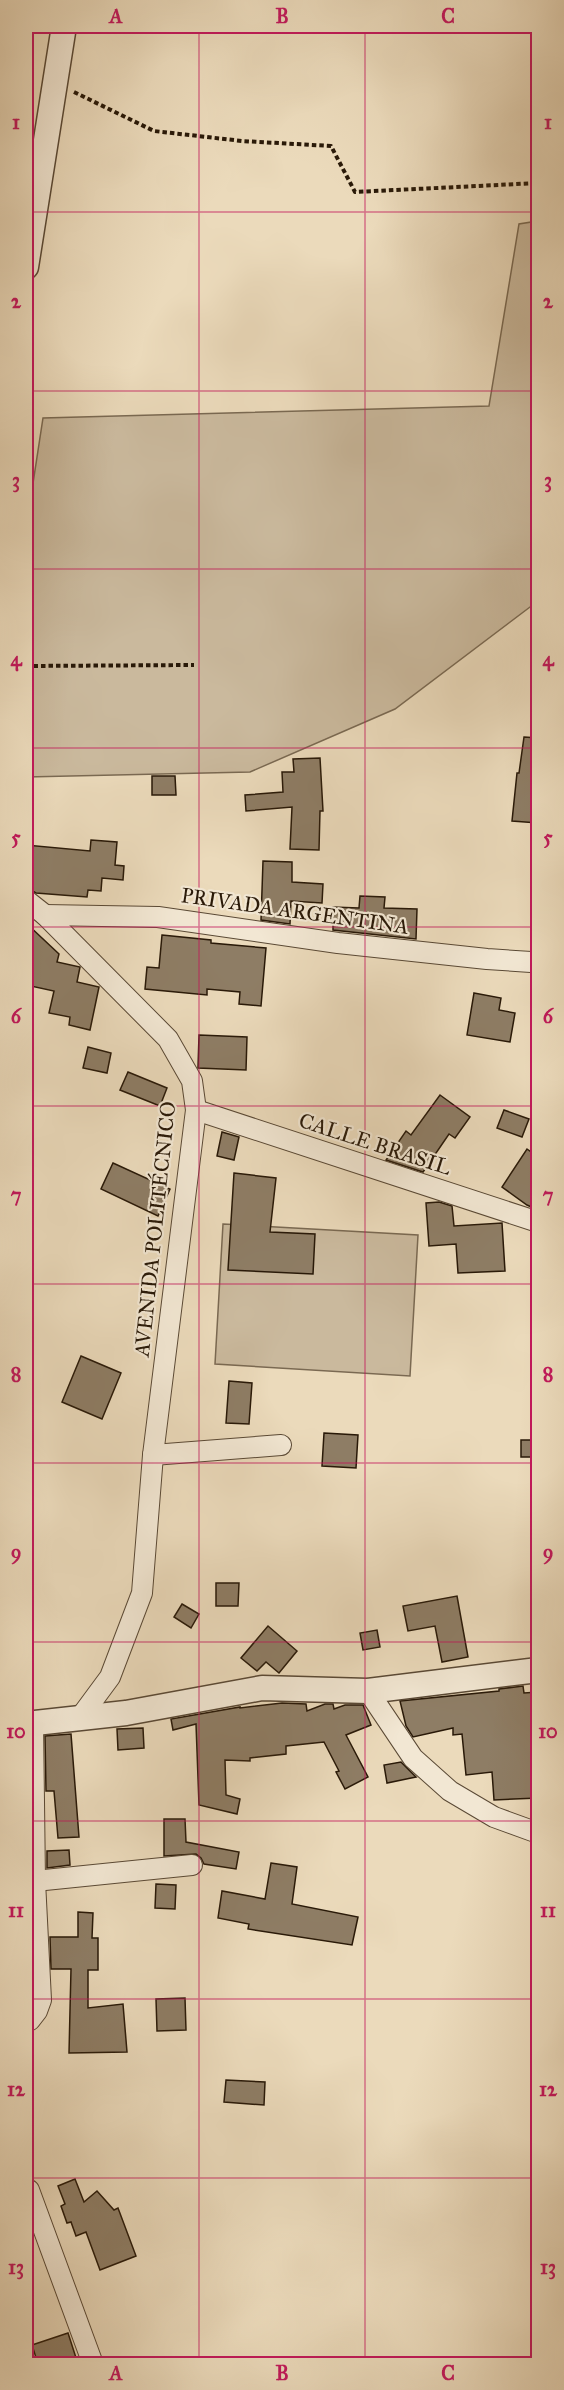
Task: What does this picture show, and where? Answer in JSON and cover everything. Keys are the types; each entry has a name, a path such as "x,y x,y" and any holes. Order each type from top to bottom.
{"street":[{"path":"26,267 64,26"},
{"name":"AVENIDA POLITÉCNICO","path":"26,900 45,915 168,1039 192,1081 196,1110 153,1455 142,1593 110,1677 79,1719"},
{"name":"PRIVADA ARGENTINA","path":"45,915 158,917 338,943 487,959 531,962 538,960"},
{"name":"CALLE BRASIL","path":"196,1110 538,1222"},
{"path":"153,1455 281,1445"},
{"path":"26,2020 30,2020 37,2011 41,2000 29,1724 126,1713 262,1689 368,1691 538,1670"},
{"path":"368,1691 413,1758 450,1791 494,1817 538,1833"},
{"path":"35,1881 192,1865"},
{"path":"26,2193 29,2190 93,2364"}],"path":[{"path":"55,83 154,131 242,141 331,146 355,192 538,183"},
{"path":"26,666 194,665"}],"shaded area":[{"path":"538,221 538,601 395,709 250,772 26,777 26,529 43,418 489,406 519,224"},
{"path":"223,1224 418,1235 410,1376 215,1364"}],"building":[{"path":"524,737 538,738 538,823 512,821 517,773 519,773"},
{"path":"320,758 323,811 320,811 319,850 290,849 292,807 246,811 245,795 283,792 282,772 294,772 293,759"},
{"path":"152,776 175,776 176,795 152,795"},
{"path":"91,840 117,842 115,865 124,866 123,880 102,878 101,891 88,890 87,897 36,893 29,889 31,867 26,866 26,845 90,851"},
{"path":"263,861 292,862 292,882 323,884 322,903 291,901 290,924 261,920"},
{"path":"360,896 385,897 384,908 417,909 416,939 333,930 333,907 359,908"},
{"path":"26,923 59,954 57,962 80,967 77,982 99,987 90,1030 69,1025 70,1017 49,1013 54,991 26,985"},
{"path":"162,935 211,940 211,943 266,948 261,1006 239,1004 240,992 207,989 207,995 145,989 147,967 159,968"},
{"path":"474,993 501,998 499,1010 515,1013 510,1042 467,1035"},
{"path":"199,1035 247,1037 246,1070 198,1068"},
{"path":"88,1047 111,1053 107,1073 83,1068"},
{"path":"128,1072 167,1088 160,1106 120,1090"},
{"path":"440,1095 470,1117 455,1138 449,1134 423,1172 386,1160 406,1131 411,1135"},
{"path":"504,1110 529,1119 522,1137 497,1128"},
{"path":"222,1132 239,1137 234,1160 217,1156"},
{"path":"527,1149 538,1157 538,1210 502,1187"},
{"path":"113,1163 170,1189 158,1216 101,1189"},
{"path":"234,1173 276,1178 270,1232 315,1234 313,1274 228,1270"},
{"path":"439,1202 452,1206 454,1226 502,1223 505,1271 458,1273 456,1244 429,1246 426,1203"},
{"path":"81,1356 121,1373 102,1419 62,1402"},
{"path":"229,1381 252,1383 249,1424 226,1423"},
{"path":"324,1433 358,1435 356,1468 322,1466"},
{"path":"521,1440 538,1440 538,1457 521,1457"},
{"path":"216,1583 239,1583 238,1606 216,1606"},
{"path":"457,1596 468,1657 442,1662 435,1626 408,1631 403,1606"},
{"path":"182,1604 199,1614 191,1628 174,1617"},
{"path":"268,1626 297,1651 279,1673 266,1662 257,1671 241,1658"},
{"path":"377,1630 380,1647 363,1650 360,1633"},
{"path":"523,1686 524,1693 538,1692 538,1798 494,1800 492,1772 466,1775 462,1734 453,1735 453,1728 413,1737 406,1726 400,1701 499,1691 499,1689"},
{"path":"282,1703 306,1704 307,1711 325,1704 333,1704 334,1709 345,1705 363,1705 371,1725 346,1735 368,1777 345,1789 336,1772 339,1771 324,1742 286,1746 286,1754 250,1758 250,1761 225,1760 226,1795 240,1799 237,1814 199,1805 196,1724 173,1730 171,1719 240,1707"},
{"path":"143,1728 144,1748 118,1750 117,1729"},
{"path":"71,1734 79,1837 58,1838 54,1791 46,1791 45,1736"},
{"path":"401,1762 416,1777 387,1783 384,1765"},
{"path":"164,1819 185,1819 186,1842 239,1852 236,1869 204,1864 196,1854 164,1856"},
{"path":"69,1850 70,1865 47,1868 47,1851"},
{"path":"271,1863 297,1867 292,1904 358,1917 352,1945 248,1929 249,1924 218,1918 222,1891 265,1899"},
{"path":"156,1884 176,1885 175,1909 155,1908"},
{"path":"78,1912 93,1913 92,1938 98,1938 98,1970 88,1970 88,2008 123,2004 127,2052 69,2053 71,1969 51,1969 50,1937 78,1937"},
{"path":"185,1998 186,2030 157,2031 156,1999"},
{"path":"226,2080 265,2082 264,2105 224,2102"},
{"path":"75,2179 84,2202 97,2191 114,2210 118,2208 136,2256 100,2270 86,2232 76,2236 71,2222 67,2223 61,2206 65,2204 58,2186"},
{"path":"68,2333 78,2364 38,2364 32,2345"}]}
